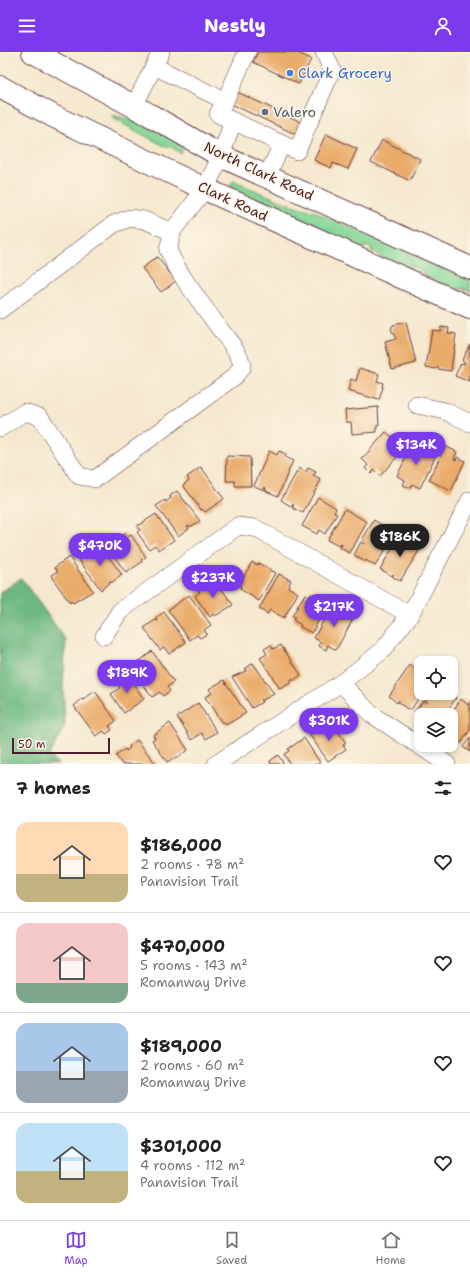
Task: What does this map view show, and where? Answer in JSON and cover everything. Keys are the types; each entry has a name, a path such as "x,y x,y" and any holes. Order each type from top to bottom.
{"main road":[{"name":"North Clark Road","path":"39,53 221,156 470,268"},
{"name":"Clark Road","path":"0,87 55,117 205,189 470,308"}],"street":[{"path":"247,52 218,114 297,151 332,70 324,52"},
{"path":"134,106 158,59 225,101"},
{"path":"0,428 25,412 32,413 40,417 79,476 95,479 234,377 242,367 242,362 168,250 172,232 205,189 221,156 233,122"},
{"path":"267,176 282,144"},
{"path":"0,310 114,224 130,218 144,220 172,232"},
{"path":"417,405 445,411 470,423"},
{"path":"216,764 341,683 382,651 410,615 470,500"},
{"path":"104,636 120,611 238,526 255,528 410,615"},
{"path":"341,683 371,714 447,764"}],"green space":[{"path":"113,115 140,124 167,137 183,147 180,153 175,150 176,148 166,147 112,118"},
{"path":"233,181 283,202 316,212 470,280 470,293 469,290 461,288 460,290 455,290 425,276 422,274 423,271 411,266 410,268 405,268 374,253 371,251 372,249 366,246 365,248 360,247 320,229 317,227 318,225 312,222 311,224 305,223 233,189 230,187"},
{"path":"21,578 66,640 63,686 65,726 49,755 58,764 0,764 0,593"}],"building":[{"name":"Clark Grocery","path":"258,52 296,52 311,59 299,84 253,62"},
{"name":"Valero","path":"235,91 301,122 295,134 229,103"},
{"path":"326,134 357,149 348,169 333,163 331,168 314,160"},
{"path":"382,140 420,159 410,181 371,162"},
{"path":"157,257 176,281 161,292 142,268"},
{"path":"406,322 416,363 392,369 385,342 396,339 391,329 393,325"},
{"path":"441,327 449,328 448,333 456,334 451,371 438,369 438,367 436,369 426,367 432,330 440,331"},
{"path":"470,344 470,382 455,376 461,363 464,364 465,362 462,360"},
{"path":"360,368 379,374 377,381 383,383 383,387 379,400 348,391 351,379 356,381"},
{"path":"378,407 379,425 377,425 377,432 352,434 351,422 346,422 345,410"},
{"path":"386,432 396,440 394,442 396,444 398,441 404,449 380,476 374,470 371,474 365,468 368,465 362,459"},
{"path":"413,443 436,455 420,488 412,484 410,488 403,485 405,480 397,476"},
{"path":"445,446 457,452 454,459 456,460 457,457 465,461 451,491 429,480"},
{"path":"269,451 277,455 279,451 286,454 285,457 293,461 278,496 266,491 265,487 264,490 254,486"},
{"path":"227,456 250,457 251,486 235,486 235,481 226,481"},
{"path":"201,467 224,499 205,512 202,509 201,510 183,485 189,480 187,477"},
{"path":"299,468 306,472 308,468 316,472 313,476 321,480 303,513 293,508 293,504 292,507 281,500"},
{"path":"177,491 200,521 190,527 189,525 187,526 189,528 178,536 156,506 165,500 166,502 171,498 170,496"},
{"path":"318,497 336,508 334,512 337,514 325,534 319,530 317,534 302,526"},
{"path":"345,509 367,522 350,553 340,548 342,545 341,544 339,546 327,540"},
{"path":"156,514 174,540 159,550 155,545 149,549 137,532 140,530 137,526"},
{"path":"374,520 388,529 387,532 394,536 375,566 354,555 361,542 364,544 365,541 362,540"},
{"path":"125,533 128,537 131,535 146,557 141,560 142,562 126,573 108,547"},
{"path":"409,536 416,541 414,546 420,549 400,581 393,577 393,574 392,576 380,569 399,537 406,541"},
{"path":"100,545 122,575 111,583 110,581 101,590 79,560 86,555 83,551 90,546 93,551"},
{"path":"69,557 93,591 73,603 71,601 70,603 51,576 58,571 55,567"},
{"path":"252,562 258,565 258,563 275,573 259,601 240,589 241,586 239,585"},
{"path":"279,574 291,580 288,587 298,593 284,618 270,610 268,614 259,609"},
{"path":"214,578 233,605 215,616 213,614 210,617 195,596 200,592 198,590"},
{"path":"305,594 310,597 311,594 328,603 312,633 300,627 301,625 293,620 295,617 292,616"},
{"path":"189,595 211,625 204,630 207,634 200,638 197,635 190,640 168,610"},
{"path":"332,605 344,612 342,614 344,615 346,612 354,617 336,650 328,645 326,650 319,646 321,642 314,638"},
{"path":"164,612 186,642 169,654 164,647 160,650 144,628 155,620 158,621 156,618"},
{"path":"271,645 273,649 281,645 301,675 293,681 292,678 290,680 292,682 280,689 260,658 267,654 264,649"},
{"path":"152,651 174,682 167,687 170,691 163,696 160,692 152,697 131,666 139,660 141,662 141,660"},
{"path":"253,663 274,694 260,700 262,702 252,708 232,677 246,671 245,669"},
{"path":"410,665 414,668 414,700 417,700 410,711 399,703 399,700 397,703 389,696"},
{"path":"126,673 144,699 124,713 111,694 120,688 115,681"},
{"path":"224,680 246,713 226,725 224,722 222,723 205,697 212,693 209,689"},
{"path":"95,691 116,721 109,726 112,730 106,734 104,731 96,736 74,706 82,699 84,701 84,699"},
{"path":"461,699 468,705 470,701 470,730 460,744 458,743 458,708 455,708"},
{"path":"427,700 455,700 449,708 418,708 423,701 426,703"},
{"path":"198,703 217,732 206,739 202,733 192,740 177,717"},
{"path":"170,723 188,750 173,760 172,759 167,762 152,740 155,738 153,735"},
{"path":"325,725 329,731 335,727 346,743 343,745 346,749 328,761 309,734"},
{"path":"304,738 321,764 290,764 284,754 289,751 288,749"},
{"path":"470,738 470,752 463,747"},
{"path":"137,740 156,764 122,764 116,756 125,749 126,751 130,748 129,746"},
{"path":"278,755 284,764 271,764 270,761"}],"place":[{"name":"Clark Grocery","path":"290,73"},
{"name":"Valero","path":"265,112"}]}
